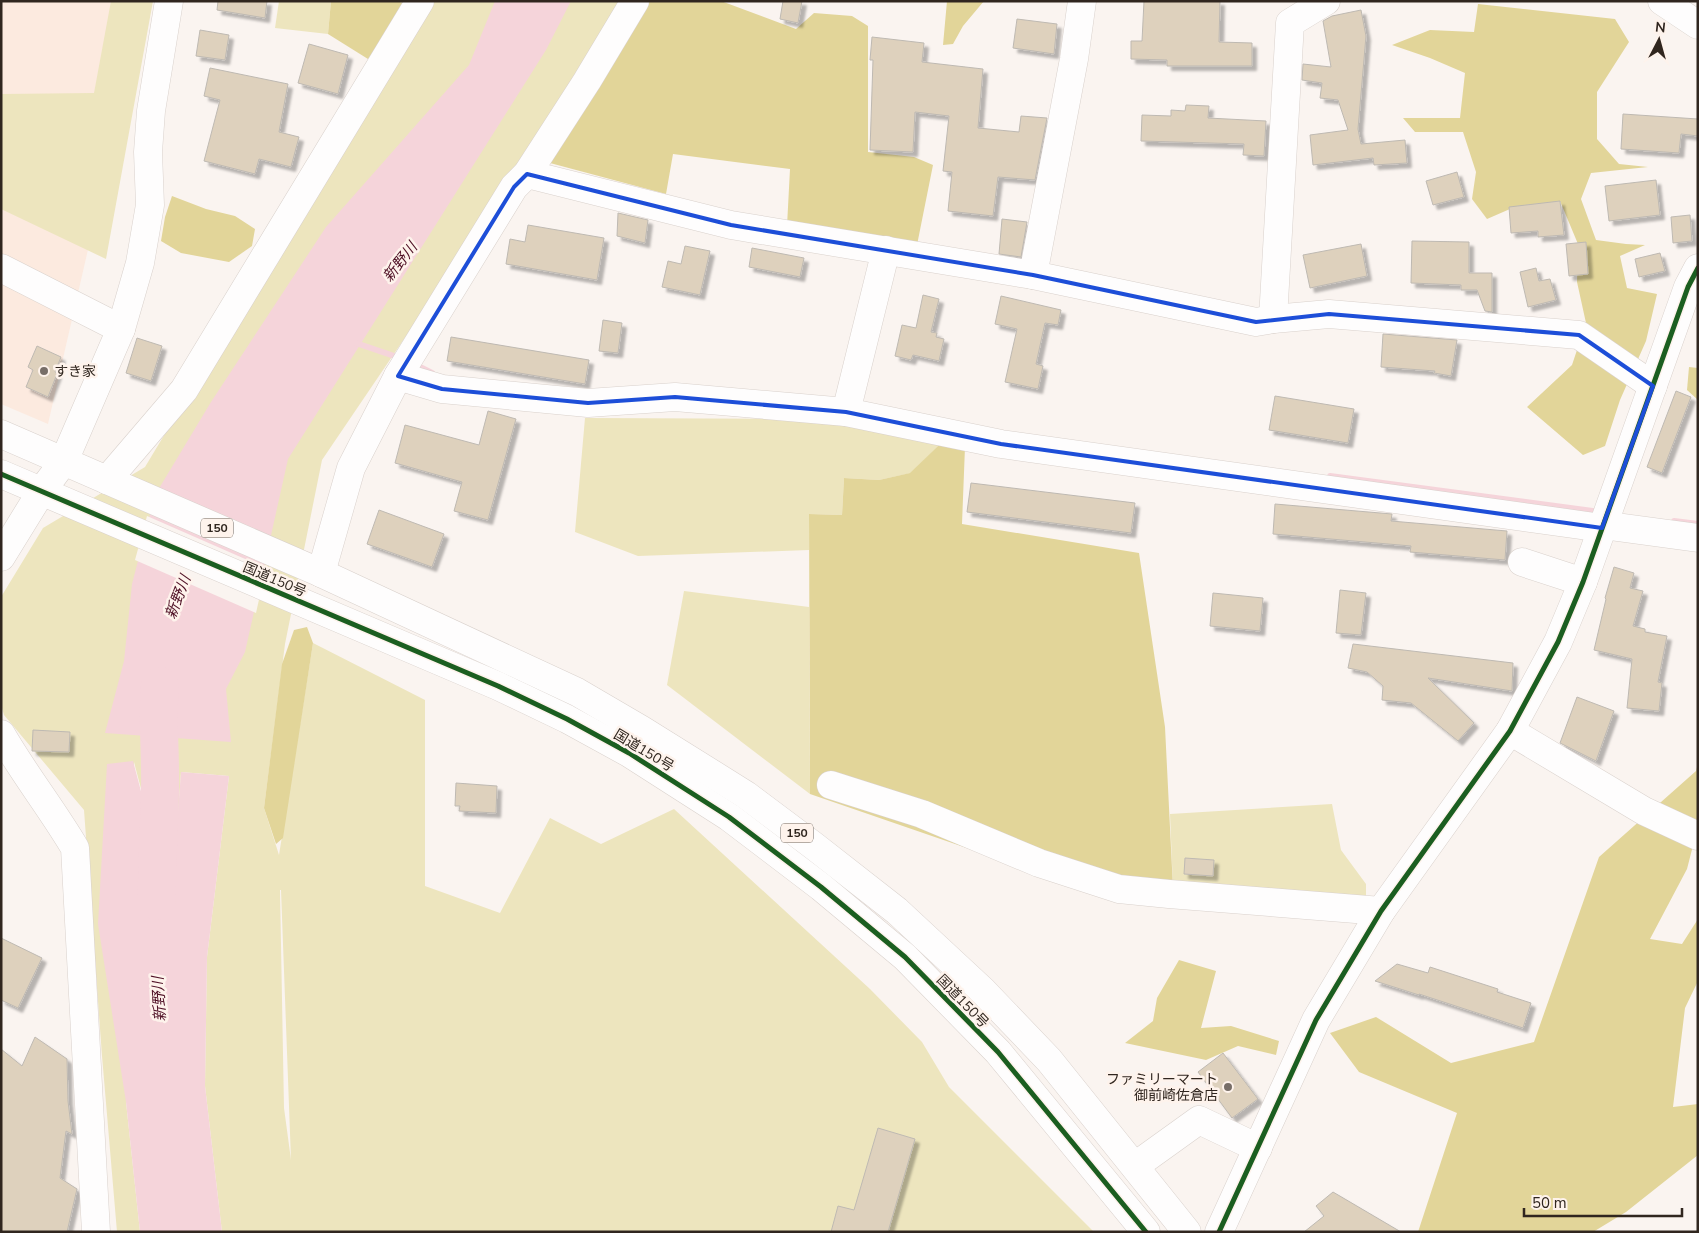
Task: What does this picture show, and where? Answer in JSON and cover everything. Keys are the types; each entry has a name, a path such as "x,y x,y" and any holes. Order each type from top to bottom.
{"main road":[{"path":"6,540 64,461 121,329 140,263 150,205 148,152 151,111 169,1"},
{"path":"118,485 184,390 420,1"},
{"path":"313,570 351,468 398,376 514,187 526,174 587,81 636,1"},
{"path":"1033,275 1074,59 1082,1"},
{"path":"1272,319 1290,23 1326,1"},
{"path":"1658,2 1698,25"},
{"path":"526,174 732,225 1033,275 1256,322 1329,314 1580,336 1653,386"},
{"path":"846,412 886,250"},
{"path":"1,268 121,329"},
{"path":"1219,1232 1316,1020 1381,911 1510,731 1558,642 1583,582 1653,386 1690,303 1698,268"},
{"path":"398,376 442,389 588,404 675,396 846,412 1001,444 1698,538"},
{"name":"国道150号","path":"1,434 313,570 577,692 746,795 898,911 982,990 1048,1060 1187,1232"},
{"name":"国道150号","path":"1,474 498,686 567,719 629,753 730,817 821,887 905,957 998,1052 1146,1232"},
{"path":"1522,562 1583,582"},
{"path":"1510,731 1644,811 1698,836"},
{"path":"1,734 19,765 57,817 75,848 96,1232"},
{"path":"831,785 922,814 1038,863 1120,889 1381,911"},
{"path":"1135,1166 1199,1120 1258,1148"}],"highlighted area":[{"path":"527,174 731,225 1033,275 1256,322 1329,314 1579,335 1653,386 1602,528 1001,444 846,412 675,397 588,403 442,389 398,376 514,187"}],"shaded area":[{"path":"1,1 145,1 48,424 1,404"},
{"path":"111,1 153,1 106,259 1,209 1,94 94,93"},
{"path":"279,1 331,1 328,34 275,28"},
{"path":"331,1 398,1 407,6 368,59 328,34"},
{"path":"398,1 619,1 505,190 322,460 285,644 264,808 279,855 313,643 425,700 425,886 500,913 550,818 601,844 674,809 870,989 922,1042 949,1087 1094,1232 222,1232 205,1086 207,957 229,776 181,772 172,907 134,762 126,1102 140,1232 117,1232 84,810 4,715 1,705 1,597 43,528 145,467 225,334 406,6","holes":["281,890 291,1160 284,1108"]},
{"path":"648,1 721,1 796,29 814,13 852,16 868,26 868,152 914,157 933,165 916,250 787,226 790,169 673,154 666,194 550,163"},
{"path":"947,1 984,1 963,26 953,44 943,45"},
{"path":"1478,4 1615,19 1629,42 1597,92 1597,139 1619,164 1648,167 1591,173 1581,199 1596,240 1645,245 1620,256 1627,288 1657,294 1646,341 1620,400 1605,446 1583,455 1527,407 1572,365 1586,323 1577,282 1578,244 1560,201 1510,209 1487,219 1472,199 1476,172 1463,132 1415,132 1403,118 1460,118 1465,73 1392,45 1430,30 1474,32"},
{"path":"172,196 206,209 235,216 255,229 252,246 229,262 181,253 161,241 165,217"},
{"path":"1689,367 1698,368 1698,400 1687,390"},
{"path":"585,418 823,419 939,445 911,473 879,480 844,478 842,515 809,514 809,550 638,556 575,532"},
{"path":"939,445 965,447 962,524 1139,553 1165,727 1173,888 987,855 810,794 809,514 842,515 844,478 879,480 910,473"},
{"path":"684,591 809,607 810,794 667,685"},
{"path":"307,627 313,643 283,838 276,844 264,808 282,664 294,630"},
{"path":"1698,763 1698,826 1687,869 1650,939 1682,944 1698,919 1698,981 1685,1008 1673,1107 1698,1104 1698,1155 1626,1212 1593,1232 1418,1232 1457,1113 1359,1072 1330,1033 1376,1017 1451,1063 1534,1042 1599,857 1696,771"},
{"path":"1332,804 1341,850 1366,884 1366,903 1173,888 1170,814"},
{"path":"1179,960 1216,971 1201,1028 1231,1026 1279,1041 1276,1055 1238,1046 1206,1060 1125,1043 1153,1021 1157,998"}],"water":[{"path":"495,1 571,1 546,50 288,459 245,652 226,689 231,742 105,733 124,661 132,584 155,495 211,402 326,227 469,65"},
{"path":"133,761 171,905 181,772 229,776 207,957 205,1086 222,1232 140,1232 126,1102 98,924 107,764"}],"pier":[{"path":"147,516 266,568 256,613 135,560"}],"building":[{"path":"218,1 267,1 265,18 217,10"},
{"path":"783,1 802,1 798,23 780,19"},
{"path":"1144,1 1220,1 1219,42 1252,43 1252,66 1167,66 1167,60 1131,59 1131,41 1142,41"},
{"path":"1361,10 1366,36 1358,129 1361,144 1405,140 1407,163 1374,165 1373,158 1313,165 1310,135 1348,130 1338,100 1320,98 1322,83 1302,80 1303,64 1331,67 1323,21 1332,16"},
{"path":"1017,19 1057,24 1054,54 1013,48"},
{"path":"200,30 229,35 225,60 196,56"},
{"path":"872,37 924,43 922,62 983,69 978,128 1019,132 1021,116 1047,118 1035,180 998,177 993,216 948,211 952,172 943,171 949,116 915,112 913,152 870,150 873,60 870,60"},
{"path":"309,44 348,55 338,94 298,83"},
{"path":"210,68 288,84 279,132 299,137 291,167 259,159 255,174 204,161 220,100 204,96"},
{"path":"1186,105 1209,106 1208,118 1266,121 1264,156 1243,155 1244,144 1141,141 1142,115 1171,116 1171,110 1185,111"},
{"path":"1623,114 1698,119 1698,136 1681,134 1679,153 1621,149"},
{"path":"1457,172 1464,197 1433,205 1426,181"},
{"path":"1656,180 1660,215 1609,221 1605,186"},
{"path":"1560,201 1564,235 1538,237 1538,231 1511,233 1509,207"},
{"path":"618,213 648,220 645,243 617,236"},
{"path":"1690,215 1692,241 1673,243 1671,217"},
{"path":"1002,219 1027,222 1021,257 999,254"},
{"path":"528,225 604,238 597,280 506,264 510,239 525,242"},
{"path":"1412,241 1469,242 1469,273 1492,273 1492,312 1485,311 1477,290 1461,290 1461,285 1411,283"},
{"path":"1586,242 1588,274 1569,276 1566,244"},
{"path":"1361,244 1367,276 1310,288 1303,255"},
{"path":"685,246 710,251 700,295 662,287 668,261 681,264"},
{"path":"752,248 804,258 800,277 749,267"},
{"path":"1660,253 1665,271 1639,277 1635,259"},
{"path":"1536,268 1539,281 1550,279 1556,300 1528,307 1520,272"},
{"path":"923,295 939,299 931,332 937,333 936,337 944,339 939,361 913,355 911,360 895,356 902,325 916,328"},
{"path":"1001,296 1061,310 1058,325 1045,323 1036,364 1043,366 1038,389 1005,382 1017,329 995,324"},
{"path":"603,320 622,323 618,353 599,351"},
{"path":"1383,334 1457,340 1451,376 1434,373 1435,371 1381,367"},
{"path":"451,337 589,360 585,384 447,361"},
{"path":"137,338 162,346 151,381 126,373"},
{"name":"すき家","path":"37,346 61,357 48,397 26,387 33,370 28,367"},
{"path":"1676,391 1691,397 1662,473 1647,467"},
{"path":"1275,396 1354,409 1348,443 1269,430"},
{"path":"488,411 516,419 488,520 454,511 462,482 395,463 405,425 479,445"},
{"path":"971,483 1135,503 1131,533 967,512"},
{"path":"1275,504 1392,514 1391,521 1507,531 1505,560 1410,552 1411,546 1273,534"},
{"path":"379,510 444,534 432,567 367,544"},
{"path":"1614,567 1634,573 1630,588 1643,591 1633,626 1645,629 1645,632 1667,636 1658,682 1662,683 1659,711 1627,708 1632,659 1594,650"},
{"path":"1340,590 1366,593 1361,635 1336,633"},
{"path":"1213,593 1263,598 1260,631 1210,626"},
{"path":"1353,644 1513,663 1512,691 1428,678 1474,723 1458,741 1411,703 1382,700 1383,686 1367,672 1348,668"},
{"path":"1577,697 1614,711 1596,761 1560,743"},
{"path":"33,730 70,732 69,752 32,751"},
{"path":"456,783 497,786 496,813 459,811 460,806 455,806"},
{"path":"1185,858 1214,860 1213,876 1184,874"},
{"path":"1,938 42,958 18,1008 1,1000"},
{"path":"1397,964 1428,973 1430,967 1498,989 1497,992 1531,1003 1523,1028 1375,981"},
{"path":"35,1037 67,1059 68,1101 72,1134 66,1131 60,1178 77,1189 67,1232 1,1232 1,1049 22,1066"},
{"path":"1223,1053 1258,1099 1232,1118 1198,1072"},
{"path":"878,1128 915,1139 888,1232 831,1232 838,1206 854,1210"},
{"path":"1333,1192 1401,1232 1304,1232 1324,1216 1316,1206"}],"waterway":[{"path":"353,342 400,358"},
{"path":"412,363 432,373"},
{"path":"1330,476 1600,512"},
{"path":"1674,521 1698,524"},
{"name":"新野川","path":"157,901 160,686"}],"cycle path":[{"path":"1219,1232 1316,1020 1381,911 1510,731 1558,642 1583,582 1688,287 1698,268"},
{"path":"1,474 498,686 567,719 629,753 729,817 821,887 905,957 998,1052 1146,1232"}],"place":[{"name":"すき家","path":"44,371"},
{"name":"ファミリーマート 御前崎佐倉店","path":"1228,1087"}]}
